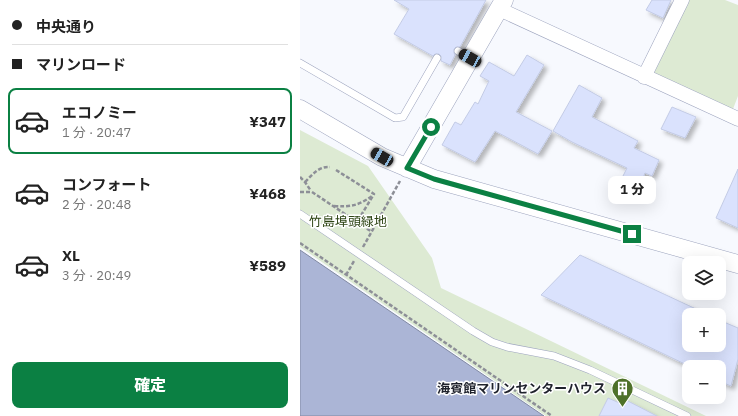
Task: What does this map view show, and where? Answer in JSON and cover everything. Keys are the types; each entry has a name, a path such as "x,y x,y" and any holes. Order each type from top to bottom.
{"street":[{"path":"644,77 682,0"},
{"path":"407,168 464,55 502,4 644,77 738,119"},
{"path":"300,109 382,157 434,179 738,264"}],"lane":[{"path":"300,63 395,118 402,117 437,58"},
{"path":"300,214 473,331 492,342 507,347 559,358 619,383 687,416"}],"path":[{"path":"305,182 315,172 322,168 330,167"},
{"path":"346,275 372,232 407,168"},
{"path":"336,170 374,194"},
{"path":"300,176 312,192 372,232"},
{"path":"300,192 312,192"},
{"path":"357,222 374,194"},
{"path":"333,206 345,206 362,203 374,194"},
{"path":"300,243 552,416"}],"green space":[{"path":"689,0 725,0 738,5 738,96 733,109 654,73"},
{"name":"竹島埠頭緑地","path":"300,130 368,166 432,258 441,288 706,416 546,416 300,247"}],"water":[{"path":"300,250 544,416 300,416"}],"building":[{"path":"394,0 486,0 460,47 456,47 454,49 455,55 450,65 441,61 441,56 439,54 435,54 433,56 394,34 409,9"},
{"path":"652,0 671,0 663,18 646,10"},
{"path":"527,55 544,65 516,112 552,131 538,154 495,131 475,162 442,145 455,122 461,125 475,102 478,104 489,81 480,76 489,62 514,76"},
{"path":"579,85 602,98 592,117 638,141 634,148 659,160 652,176 645,173 638,192 619,184 627,168 572,142 553,131"},
{"path":"672,107 696,117 685,138 661,129"},
{"path":"738,169 738,228 716,218"},
{"path":"580,255 694,308 682,308 682,352 726,352 726,323 738,328 738,359 731,386 726,384 726,360 682,360 682,363 541,295"},
{"name":"海賓館マリンセンターハウス","path":"608,398 622,404 624,399 657,416 599,416"}],"place":[{"name":"海賓館マリンセンターハウス","path":"622,408"}],"route":[{"path":"431,127 407,168 434,179 632,234"}]}
